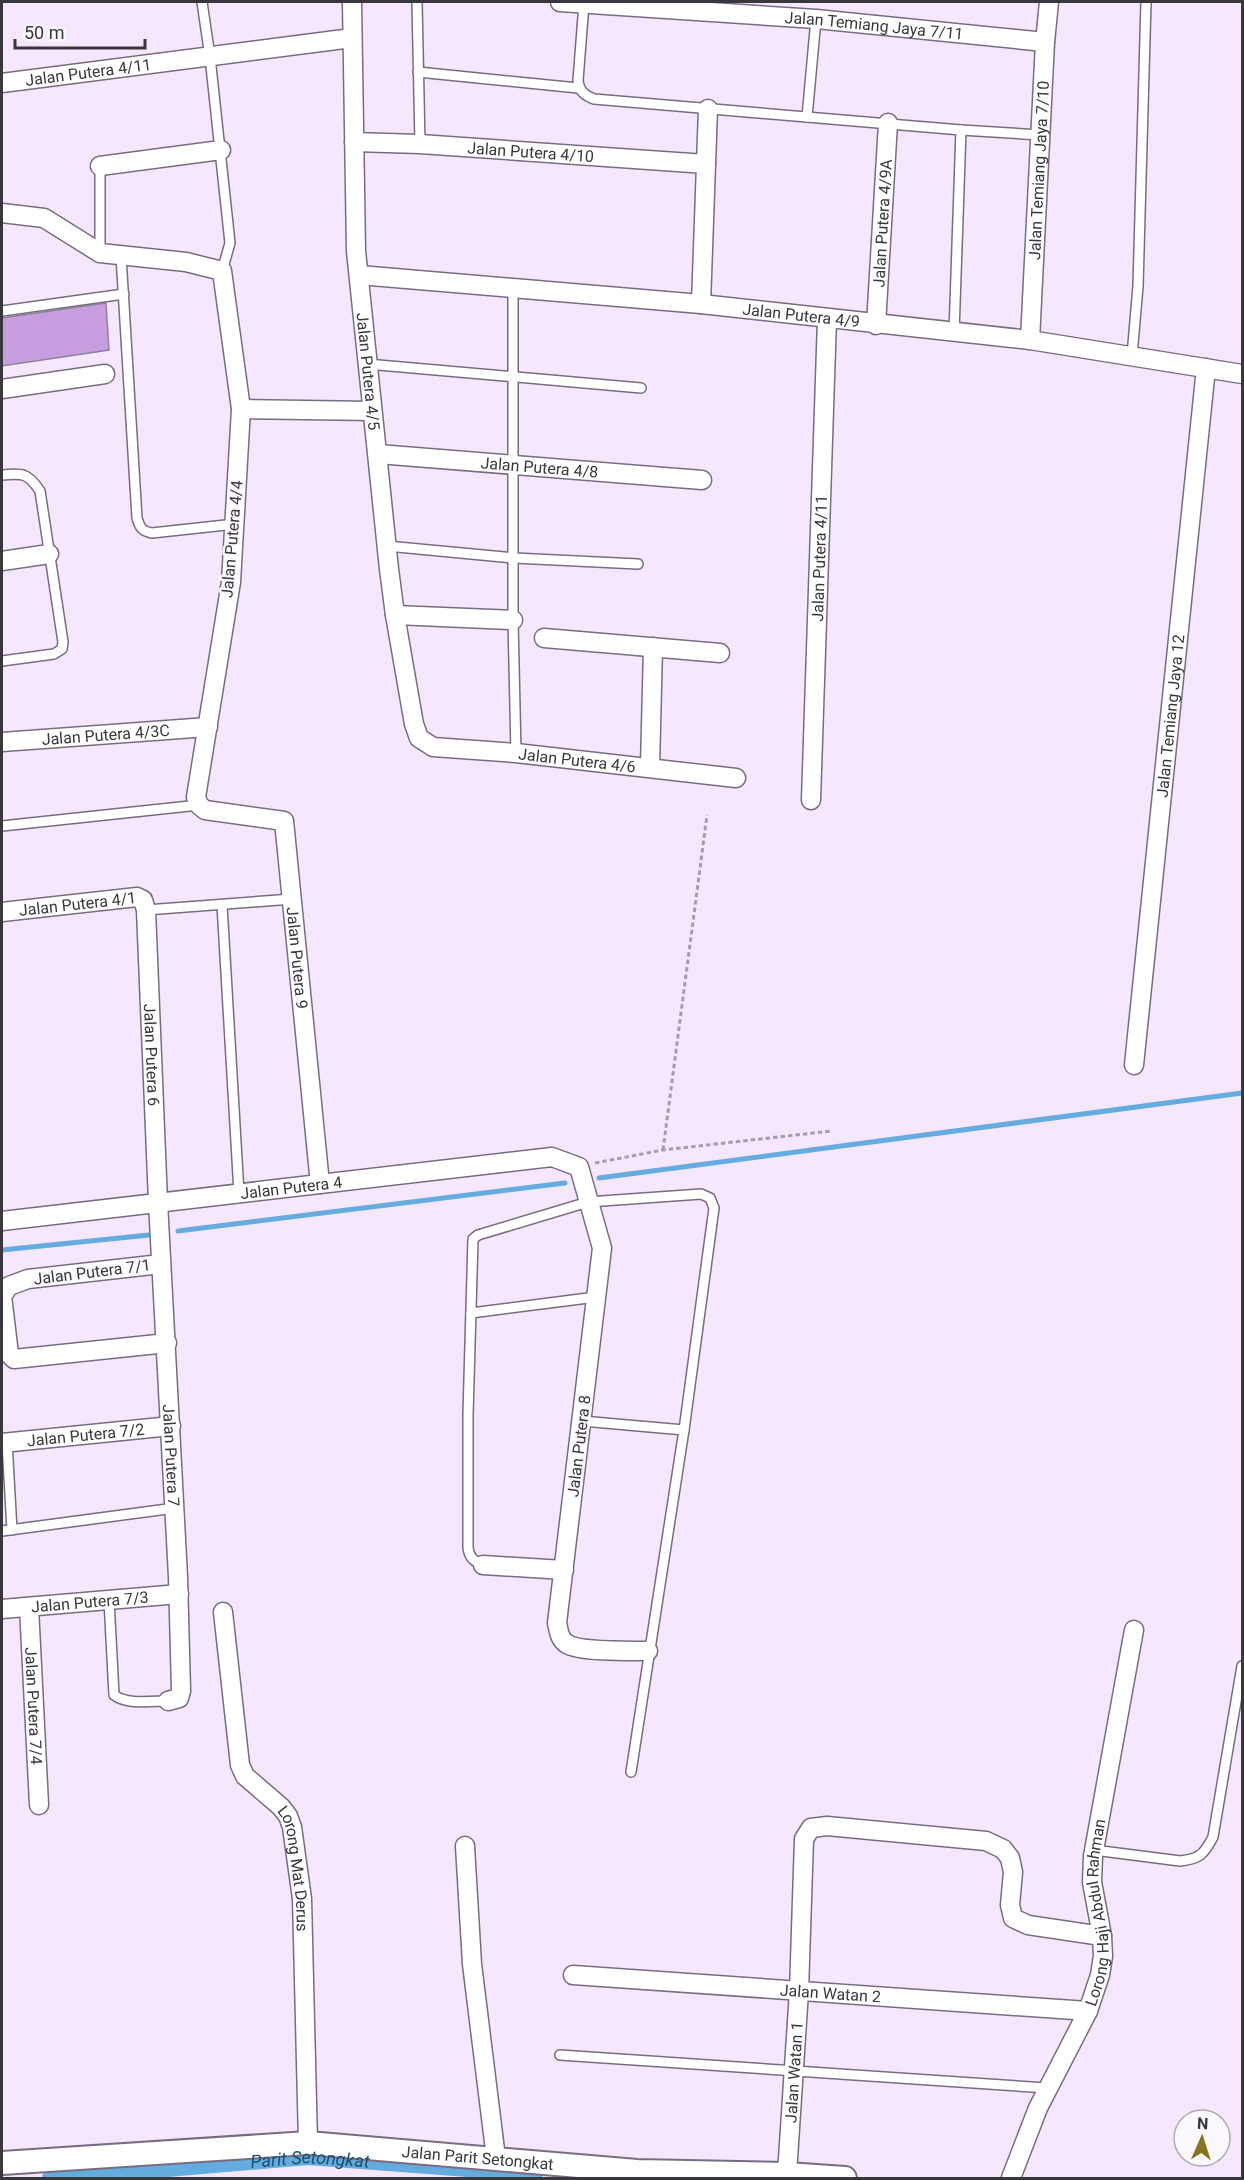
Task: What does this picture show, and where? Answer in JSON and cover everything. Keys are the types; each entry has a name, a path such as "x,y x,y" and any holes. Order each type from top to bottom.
{"street":[{"name":"Jalan Putera 4/5","path":"352,2 359,274 367,364 395,615 414,724 419,738"},
{"name":"Jalan Temiang Jaya 7/11","path":"560,2 816,19 1045,42"},
{"name":"Jalan Temiang Jaya 7/10","path":"1030,340 1049,2"},
{"name":"Jalan Putera 4/11","path":"2,83 352,38"},
{"path":"701,304 708,109"},
{"name":"Jalan Putera 4/9A","path":"876,324 888,123"},
{"name":"Jalan Putera 4/10","path":"354,142 420,144 706,164"},
{"path":"100,166 221,150"},
{"path":"2,213 44,218 100,253 186,262 222,271"},
{"name":"Jalan Putera 4/4","path":"199,804 195,792 208,727 231,582 241,410 222,271"},
{"name":"Jalan Putera 4/9","path":"359,274 701,304 1030,340 1242,374"},
{"name":"Jalan Putera 4/11","path":"811,800 827,319"},
{"name":"Jalan Temiang Jaya 12","path":"1134,1065 1206,368"},
{"path":"2,389 105,374"},
{"path":"241,410 372,411"},
{"name":"Jalan Putera 4/8","path":"378,454 702,480"},
{"path":"2,561 49,554"},
{"path":"395,615 513,621"},
{"path":"544,638 720,653"},
{"path":"650,767 652,648"},
{"name":"Jalan Putera 4/3C","path":"2,742 208,727"},
{"name":"Jalan Putera 4/6","path":"419,738 433,747 516,753 736,778"},
{"name":"Jalan Putera 9","path":"199,804 205,810 284,821 320,1184"},
{"name":"Jalan Putera 4/1","path":"2,912 137,897 143,900 146,910"},
{"name":"Jalan Putera 6","path":"146,910 158,1202"},
{"name":"Jalan Putera 4","path":"2,1221 552,1157 579,1167"},
{"name":"Jalan Putera 8","path":"579,1167 602,1248 557,1623 559,1636 567,1644 579,1648 648,1651"},
{"name":"Jalan Putera 7","path":"158,1202 175,1508 181,1691 179,1698 168,1701"},
{"name":"Jalan Putera 7/1","path":"4,1340 2,1296 9,1286 28,1280 161,1264"},
{"path":"4,1340 9,1354 14,1359 167,1343"},
{"name":"Jalan Putera 7/2","path":"4,1443 171,1426"},
{"path":"483,1565 564,1569"},
{"name":"Jalan Putera 7/3","path":"2,1609 179,1594"},
{"name":"Jalan Putera 7/4","path":"29,1607 39,1804"},
{"name":"Lorong Mat Derus","path":"223,1612 240,1765 245,1776 281,1807 288,1816 301,1879 308,2144"},
{"name":"Lorong Haji Abdul Rahman","path":"1011,2178 1047,2088 1088,2011 1100,1975 1103,1956 1102,1936 1092,1882 1094,1850 1134,1630"},
{"name":"Jalan Watan 1","path":"787,2174 799,1991 804,1839 811,1828 827,1826 986,1841 1003,1849 1010,1858 1013,1872 1010,1905 1013,1918 1028,1925 1102,1936"},
{"path":"465,1846 472,1964 496,2158"},
{"name":"Jalan Watan 2","path":"573,1975 1088,2011"},
{"name":"Jalan Parit Setongkat","path":"2,2163 308,2144 637,2170 845,2178"}],"lane":[{"path":"202,2 230,243 222,271"},
{"path":"417,2 420,144"},
{"path":"1132,356 1138,286 1146,2"},
{"path":"584,4 578,87 584,95 594,99 1040,135"},
{"path":"807,117 816,19"},
{"path":"418,72 578,87"},
{"path":"954,333 961,130"},
{"path":"100,166 100,253"},
{"path":"121,256 137,518 140,527 152,533 235,524"},
{"path":"513,288 513,621 516,753"},
{"path":"2,311 124,294"},
{"path":"367,364 641,388"},
{"path":"2,475 23,474 32,478 39,491 63,642 62,649 54,654 2,661"},
{"path":"387,546 514,558 638,564"},
{"path":"2,826 199,804"},
{"path":"146,910 292,899"},
{"path":"222,905 239,1193"},
{"path":"483,1565 474,1562 469,1555 468,1547 468,1415 473,1239 478,1235 588,1202 701,1194 710,1198 714,1208 684,1430 631,1772"},
{"path":"471,1312 596,1297"},
{"path":"582,1421 684,1430"},
{"path":"4,1443 12,1530"},
{"path":"2,1531 175,1508"},
{"path":"108,1600 114,1695 131,1701 168,1701"},
{"path":"1094,1850 1180,1862 1193,1860 1206,1851 1213,1837 1239,1708 1242,1666"},
{"path":"560,2055 1047,2088"}],"path":[{"path":"663,1150 707,815"},
{"path":"579,1167 663,1150 831,1131"}],"building":[{"path":"106,303 109,350 2,366 2,318"}],"waterway":[{"path":"599,1178 1242,1093"},
{"path":"178,1231 565,1183"},
{"path":"2,1250 149,1235"},
{"name":"Parit Setongkat","path":"51,2178 308,2156 534,2173"}]}
